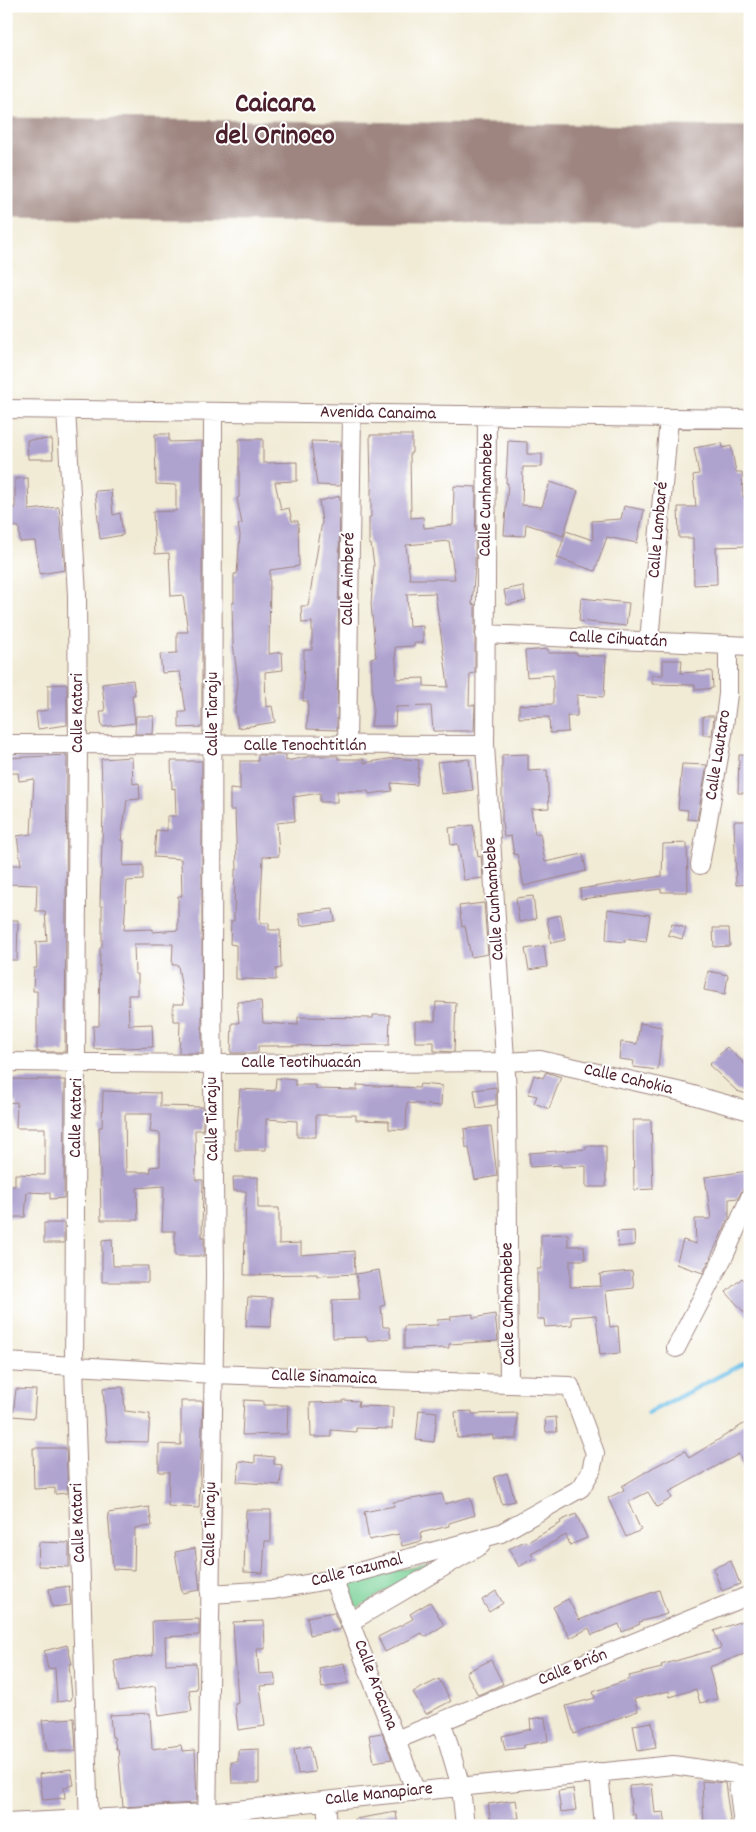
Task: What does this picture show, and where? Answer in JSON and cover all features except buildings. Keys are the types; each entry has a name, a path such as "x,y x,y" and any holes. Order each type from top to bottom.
{"street":[{"name":"Avenida Canaima","path":"6,409 750,419"},
{"name":"Calle Katari","path":"66,410 77,595 77,1062 74,1366 89,1822"},
{"name":"Calle Tiaraju","path":"207,1820 215,1266 212,746 213,412"},
{"name":"Calle Aimberé","path":"347,745 352,414"},
{"name":"Calle Cunhambebe","path":"488,415 484,745 505,1062 510,1384"},
{"name":"Calle Lambaré","path":"648,641 669,418"},
{"name":"Calle Cihuatán","path":"486,634 750,646"},
{"name":"Calle Lautaro","path":"700,865 724,726 728,694 728,645"},
{"name":"Calle Tenochtitlán","path":"6,744 212,746 484,745"},
{"name":"Calle Cahokia","path":"505,1062 540,1060 682,1092 750,1111"},
{"name":"Calle Teotihuacán","path":"6,1062 213,1064 505,1062"},
{"path":"676,1348 725,1254 750,1197"},
{"name":"Calle Sinamaica","path":"6,1362 213,1374 570,1386 595,1453"},
{"name":"Calle Tazumal","path":"350,1622 581,1488 591,1471 595,1453"},
{"name":"Calle Tazumal","path":"210,1594 274,1590 333,1579 501,1533"},
{"name":"Calle Aracuna","path":"333,1579 416,1792"},
{"name":"Calle Brión","path":"396,1740 750,1595"},
{"path":"442,1722 461,1787 465,1826"},
{"name":"Calle Manapiare","path":"6,1823 207,1820 326,1801 673,1765 743,1776"},
{"path":"600,1772 604,1826"},
{"path":"743,1776 743,1826"},
{"path":"326,1801 328,1826"}],"green space":[{"path":"434,1563 357,1608 346,1583 347,1581"}],"waterway":[{"path":"648,1413 750,1360"}],"runway":[{"path":"6,168 750,177"}],"district":[{"name":"Caicara del Orinoco","path":"275,122"}]}
